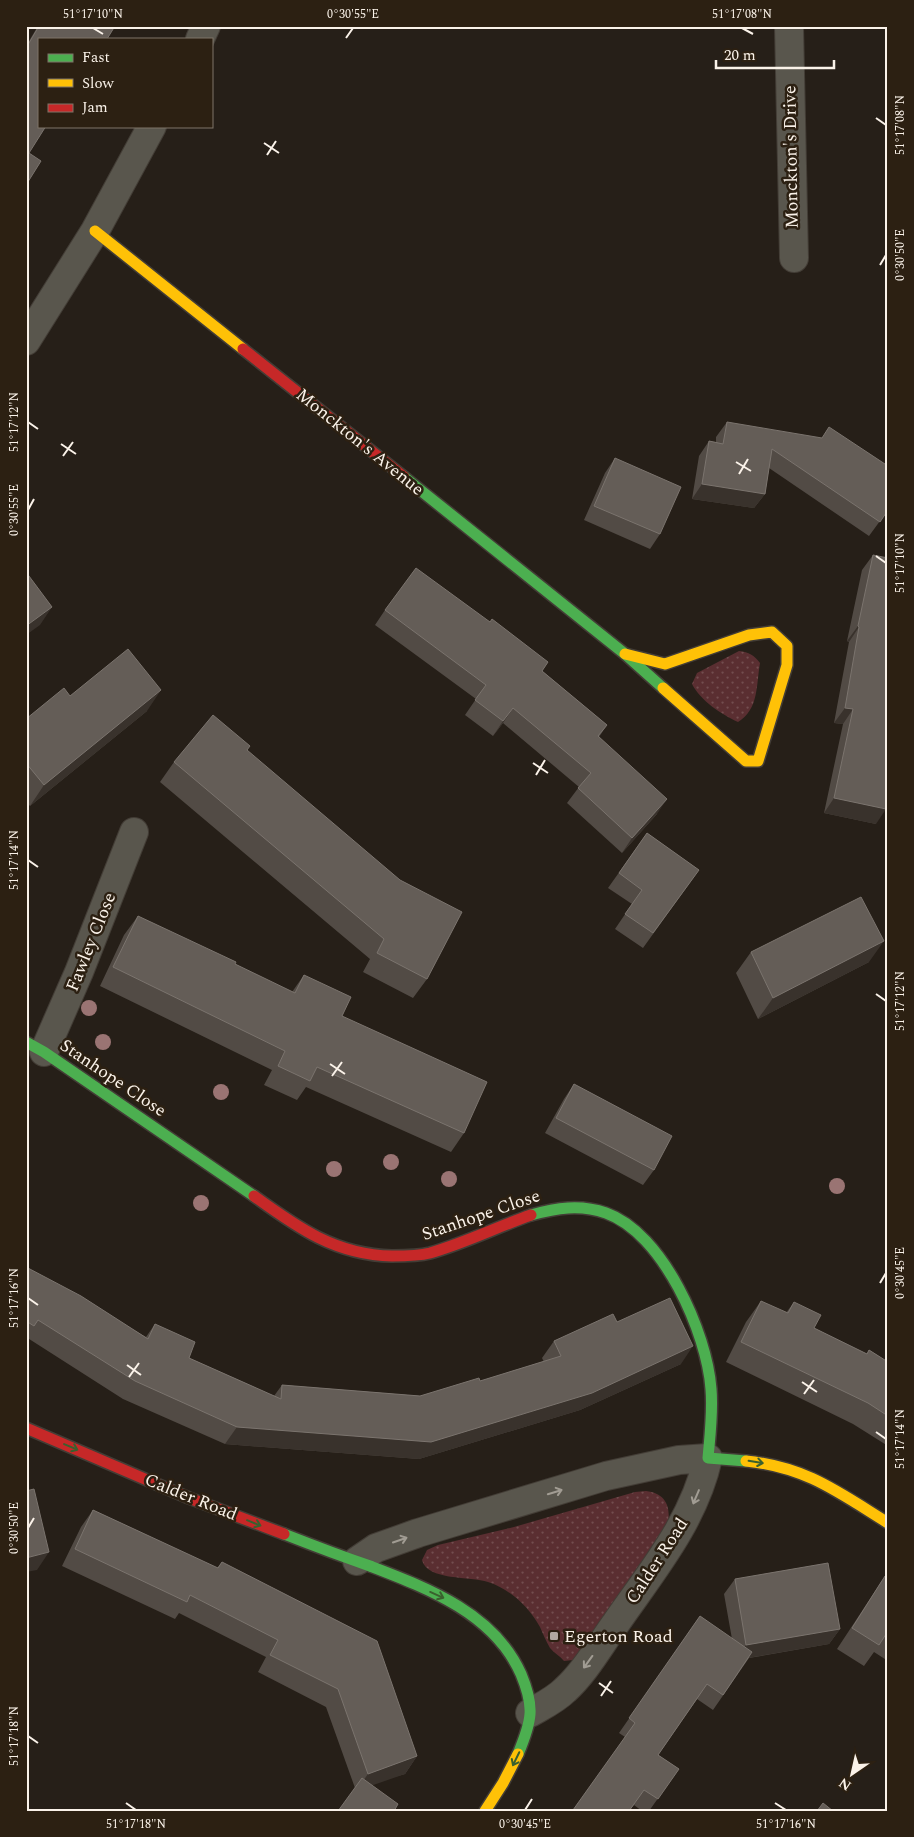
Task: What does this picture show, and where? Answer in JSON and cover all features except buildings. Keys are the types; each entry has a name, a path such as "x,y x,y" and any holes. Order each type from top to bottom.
{"street":[{"path":"200,38 206,26"},
{"name":"Monckton's Drive","path":"789,26 794,258"},
{"path":"26,342 95,231 151,128"},
{"name":"Monckton's Avenue","path":"95,231 625,654 746,761 758,762 787,665 787,646 772,632 749,635 665,664 625,654"},
{"name":"Fawley Close","path":"35,1047 86,955 134,832"},
{"name":"Stanhope Close","path":"35,1047 282,1215 329,1243 350,1250 398,1256 427,1254 450,1247 544,1210 580,1207 598,1210 616,1218 632,1228 674,1278 697,1328 706,1356 711,1384 712,1408 708,1458"},
{"name":"Calder Road","path":"26,1428 286,1536 406,1580 445,1598 492,1632 510,1654 521,1674 530,1713 566,1690 590,1660 638,1592 690,1512 702,1482 708,1458"},
{"path":"357,1561 376,1548 418,1533 606,1476 680,1460 708,1458 739,1460 801,1473 839,1492 888,1523"},
{"path":"485,1811 506,1780 520,1752 530,1713"}],"shaded area":[{"path":"739,651 751,654 760,663 753,704 745,717 738,722 712,706 692,684 697,673"},
{"path":"646,1491 658,1494 665,1501 669,1517 668,1523 631,1579 573,1660 564,1661 552,1650 536,1620 525,1606 504,1589 480,1580 441,1575 426,1567 422,1560 427,1550 438,1545 514,1527 635,1492"}],"traffic: fast":[{"path":"404,477 625,654 663,688"},
{"path":"26,1042 44,1052 254,1196"},
{"path":"531,1215 568,1208 596,1210 627,1224 646,1241 663,1263 678,1288 691,1314 701,1341 708,1366 712,1398 708,1458 746,1461"},
{"path":"284,1534 392,1574 436,1594 457,1605 494,1634 509,1653 521,1674 529,1698 530,1714 526,1735 518,1754"}],"traffic: slow":[{"path":"95,231 243,349"},
{"path":"625,654 665,664 749,635 772,632 787,646 787,665 758,761 746,761 663,688"},
{"path":"746,1461 767,1464 804,1475 837,1491 888,1523"},
{"path":"485,1811 503,1783 518,1754"}],"traffic: jam":[{"path":"243,349 404,477"},
{"path":"254,1196 286,1219 318,1238 353,1251 392,1256 430,1253 456,1245 531,1215"},
{"path":"26,1428 189,1498 284,1534"}],"place":[{"name":"Egerton Road","path":"554,1636"}]}
